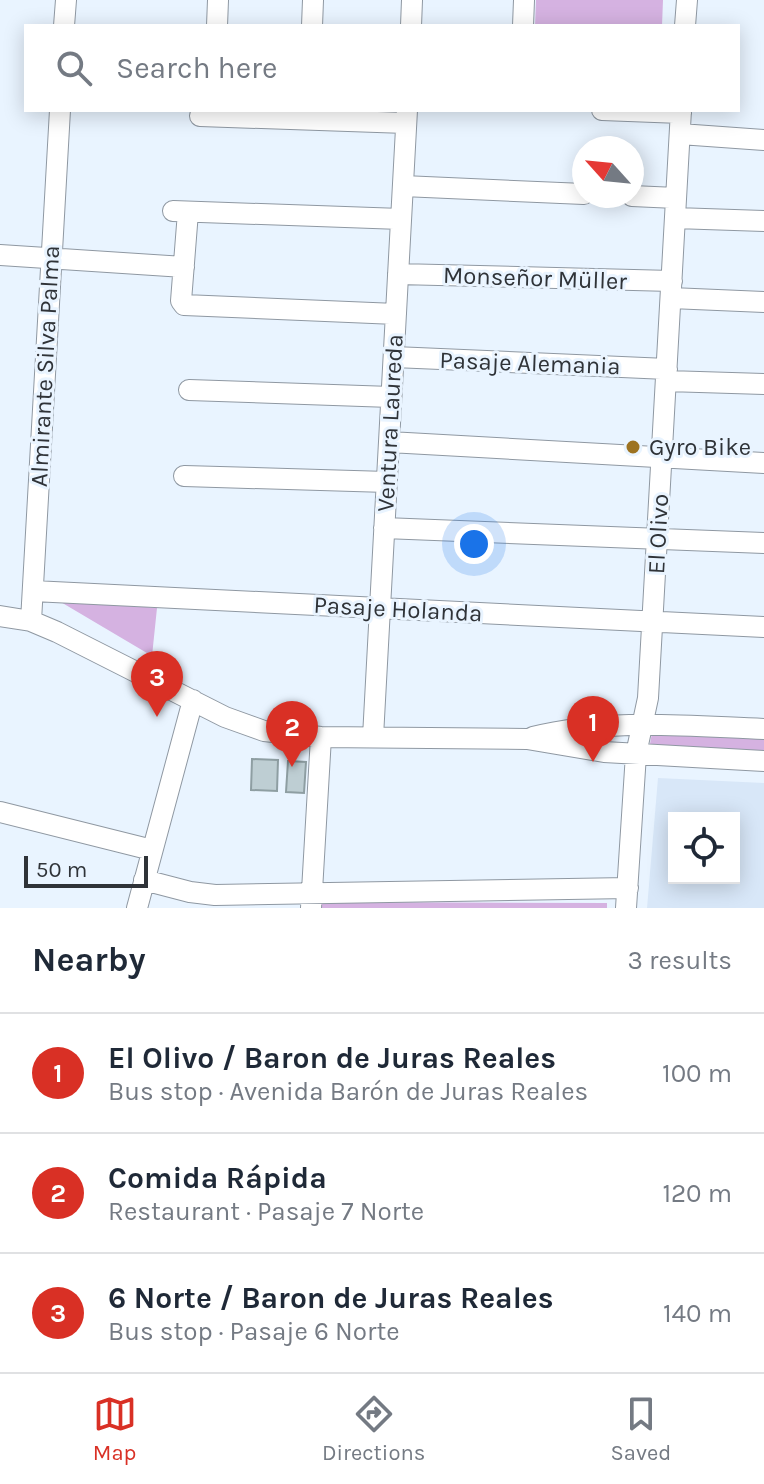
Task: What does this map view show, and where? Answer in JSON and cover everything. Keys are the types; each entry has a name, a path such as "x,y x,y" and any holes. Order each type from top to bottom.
{"street":[{"path":"64,24 66,0"},
{"path":"217,24 218,0"},
{"path":"312,24 313,0"},
{"path":"411,24 412,0"},
{"path":"523,24 524,0"},
{"path":"685,24 687,0"},
{"name":"Almirante Silva Palma","path":"31,621 60,112"},
{"path":"619,112 680,119 764,140"},
{"path":"209,114 406,117"},
{"name":"Ventura Laureda","path":"373,737 406,117"},
{"name":"El Olivo","path":"627,898 636,754 648,698 680,119"},
{"path":"403,186 572,193"},
{"path":"644,199 676,208 764,221"},
{"path":"396,314 184,305 181,301 184,267 180,212 401,219"},
{"path":"0,255 184,267"},
{"name":"Monseñor Müller","path":"398,274 672,290 764,302"},
{"name":"Pasaje Alemania","path":"394,357 764,384"},
{"path":"189,390 391,397"},
{"path":"389,442 764,463"},
{"path":"184,476 387,482"},
{"path":"384,528 764,543"},
{"name":"Pasaje Holanda","path":"33,591 764,627"},
{"path":"0,616 31,621 248,727 321,737 527,739 636,754 764,761"},
{"path":"137,908 193,700"},
{"path":"527,739 566,730 642,724 764,729"},
{"path":"311,900 321,737"},
{"path":"0,812 152,850"},
{"path":"144,880 200,894 311,900 627,898"}],"shaded area":[{"path":"536,0 663,0 662,24 535,24"},
{"path":"54,598 157,608 152,656"},
{"path":"652,733 764,738 764,754 649,749"},
{"path":"658,778 764,783 764,908 647,908"},
{"path":"320,902 607,903 607,908 320,908"}],"building":[{"path":"252,759 278,760 277,791 251,790"},
{"path":"288,761 306,762 304,793 286,792"}],"place":[{"name":"Gyro Bike","path":"633,447"},
{"name":"6 Norte / Baron de Juras Reales","path":"157,717"},
{"name":"El Olivo / Baron de Juras Reales","path":"593,762"},
{"name":"Comida Rápida","path":"292,767"}]}
